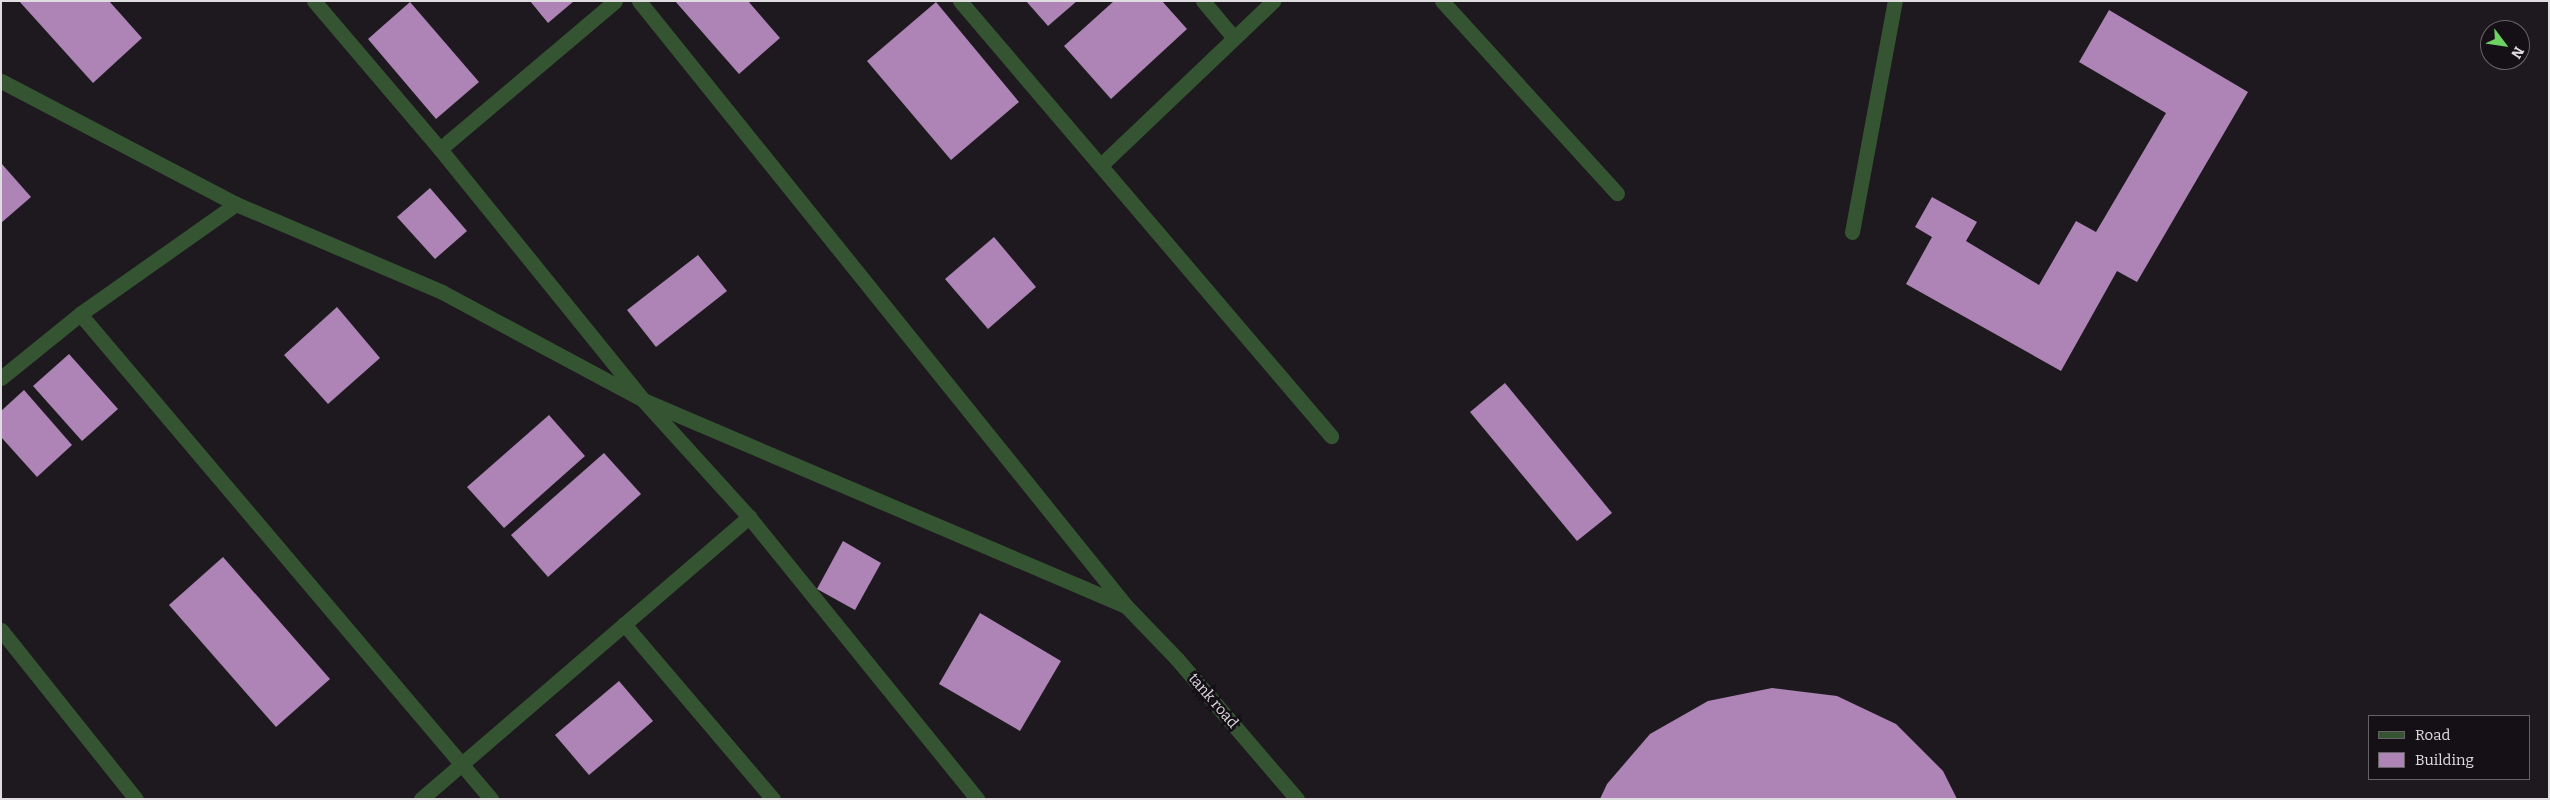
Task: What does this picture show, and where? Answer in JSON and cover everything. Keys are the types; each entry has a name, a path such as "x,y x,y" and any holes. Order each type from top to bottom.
{"street":[{"path":"314,1 440,149 643,400 749,517 977,799"},
{"path":"440,149 615,1"},
{"name":"tank road","path":"639,1 1126,606 1177,659 1297,799"},
{"path":"960,1 1331,436"},
{"path":"1203,1 1234,38"},
{"path":"1101,165 1274,1"},
{"path":"1442,1 1617,193"},
{"path":"1852,232 1895,1"},
{"path":"1,82 236,204 442,292 643,400 1126,606"},
{"path":"1,378 80,314 236,204"},
{"path":"80,314 491,799"},
{"path":"421,799 749,517"},
{"path":"624,624 773,799"},
{"path":"1,630 136,799"}],"building":[{"path":"19,1 109,1 142,38 93,83"},
{"path":"530,1 574,1 548,23"},
{"path":"675,1 748,1 780,38 739,74"},
{"path":"1026,1 1077,1 1048,26"},
{"path":"1114,1 1162,1 1187,29 1111,99 1064,46"},
{"path":"410,2 479,82 436,119 368,39"},
{"path":"936,2 1019,102 951,160 867,61"},
{"path":"2109,10 2248,92 2137,282 2117,271 2061,371 1906,284 1932,237 1915,227 1932,197 1977,222 1966,241 2039,285 2076,221 2096,232 2166,113 2079,62"},
{"path":"1,163 31,197 1,223"},
{"path":"430,188 467,231 435,259 397,217"},
{"path":"994,237 1036,287 988,329 945,279"},
{"path":"698,255 727,291 656,347 627,310"},
{"path":"337,307 380,358 328,404 284,355"},
{"path":"69,354 118,409 82,441 33,386"},
{"path":"1505,383 1612,513 1577,541 1470,412"},
{"path":"24,390 72,445 37,477 1,437 1,411"},
{"path":"549,415 585,456 504,528 467,487"},
{"path":"604,453 641,494 548,577 511,535"},
{"path":"843,541 881,563 855,610 817,589"},
{"path":"223,557 330,679 276,727 169,605"},
{"path":"980,613 1061,661 1020,731 939,684"},
{"path":"619,681 653,721 589,775 555,735"},
{"path":"1772,688 1837,696 1896,724 1943,771 1957,799 1600,799 1607,784 1650,734 1708,701"}]}
